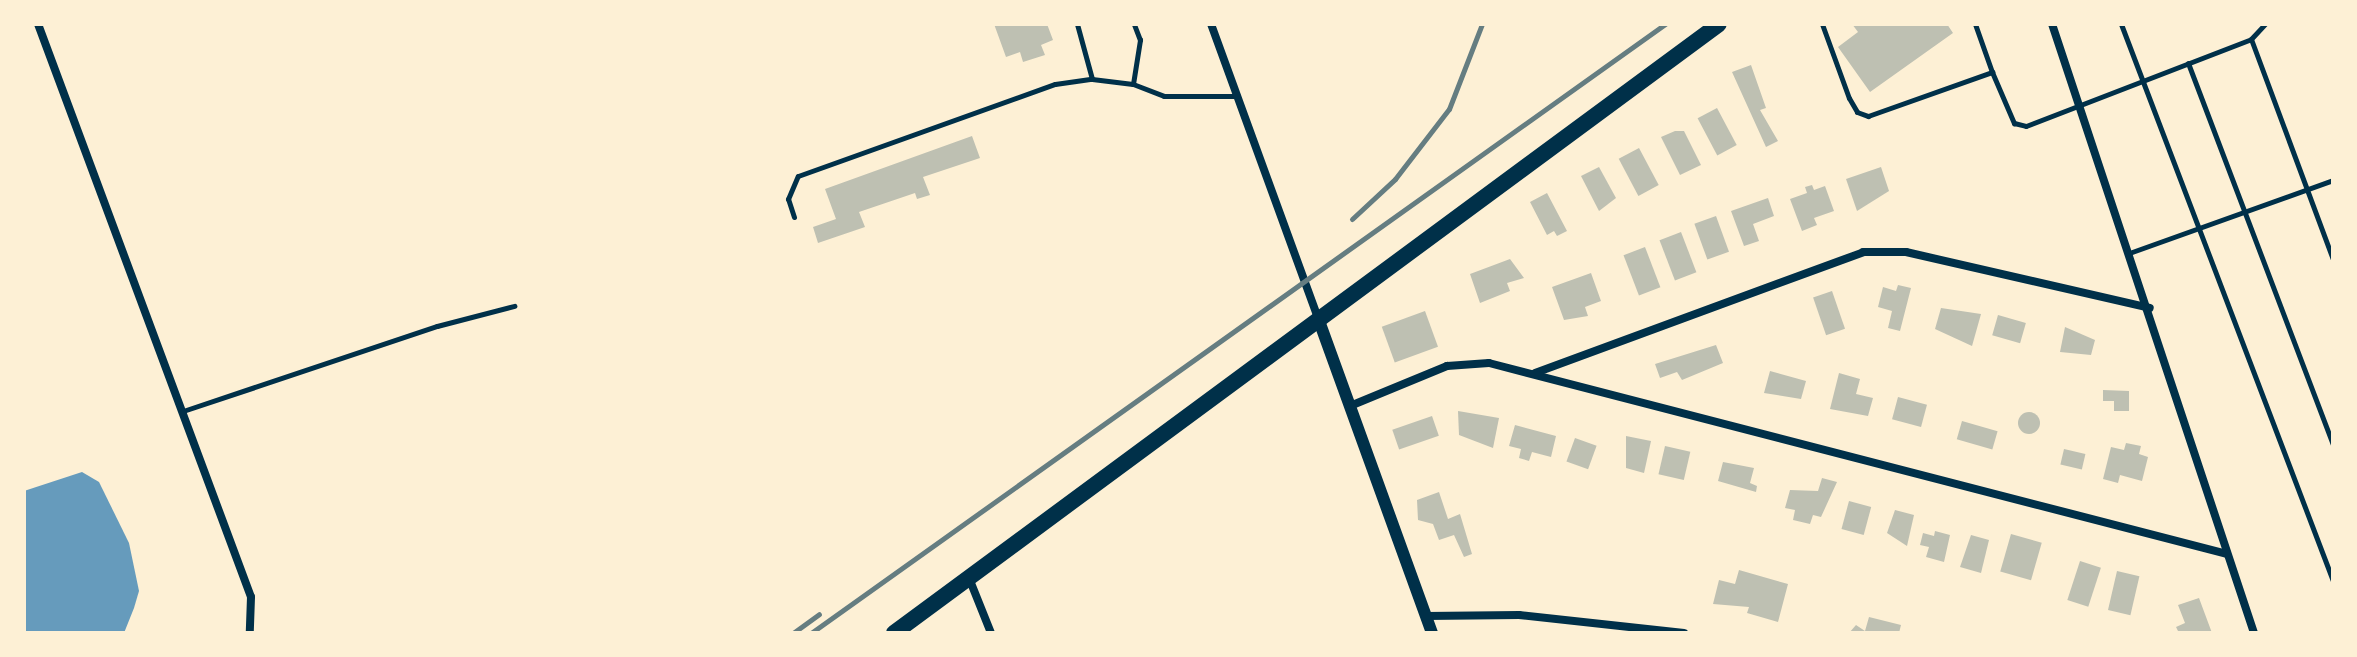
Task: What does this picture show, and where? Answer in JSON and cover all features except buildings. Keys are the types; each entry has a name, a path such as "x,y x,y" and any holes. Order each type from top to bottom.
{"main road":[{"path":"894,633 1719,24"}],"street":[{"path":"38,24 251,597 250,633"},
{"path":"1211,24 1432,633"},
{"path":"2052,24 2083,104 2254,633"},
{"path":"1535,374 1863,252 1906,252 2150,308"},
{"path":"1350,406 1447,366 1489,363 2227,554"},
{"path":"969,578 991,633"},
{"path":"1426,616 1519,615 1684,633"}],"lane":[{"path":"1077,24 1092,79"},
{"path":"1133,84 1140,40 1134,24"},
{"path":"1822,24 1849,98 1857,112 1868,116 1992,72"},
{"path":"1975,24 2014,123 2026,126 2251,39 2265,24"},
{"path":"2121,24 2333,581"},
{"path":"2251,39 2333,260"},
{"path":"2188,63 2333,444"},
{"path":"794,217 788,199 798,176 1055,84 1092,79 1133,84 1164,96 1237,96"},
{"path":"2132,252 2333,180"},
{"path":"182,411 437,326 514,306"}],"water":[{"path":"82,472 99,482 129,543 139,591 134,608 124,633 24,633 24,491"}],"railway":[{"path":"1352,219 1395,179 1449,109 1482,24"},
{"path":"811,633 1665,24"},
{"path":"793,633 819,614"}]}
